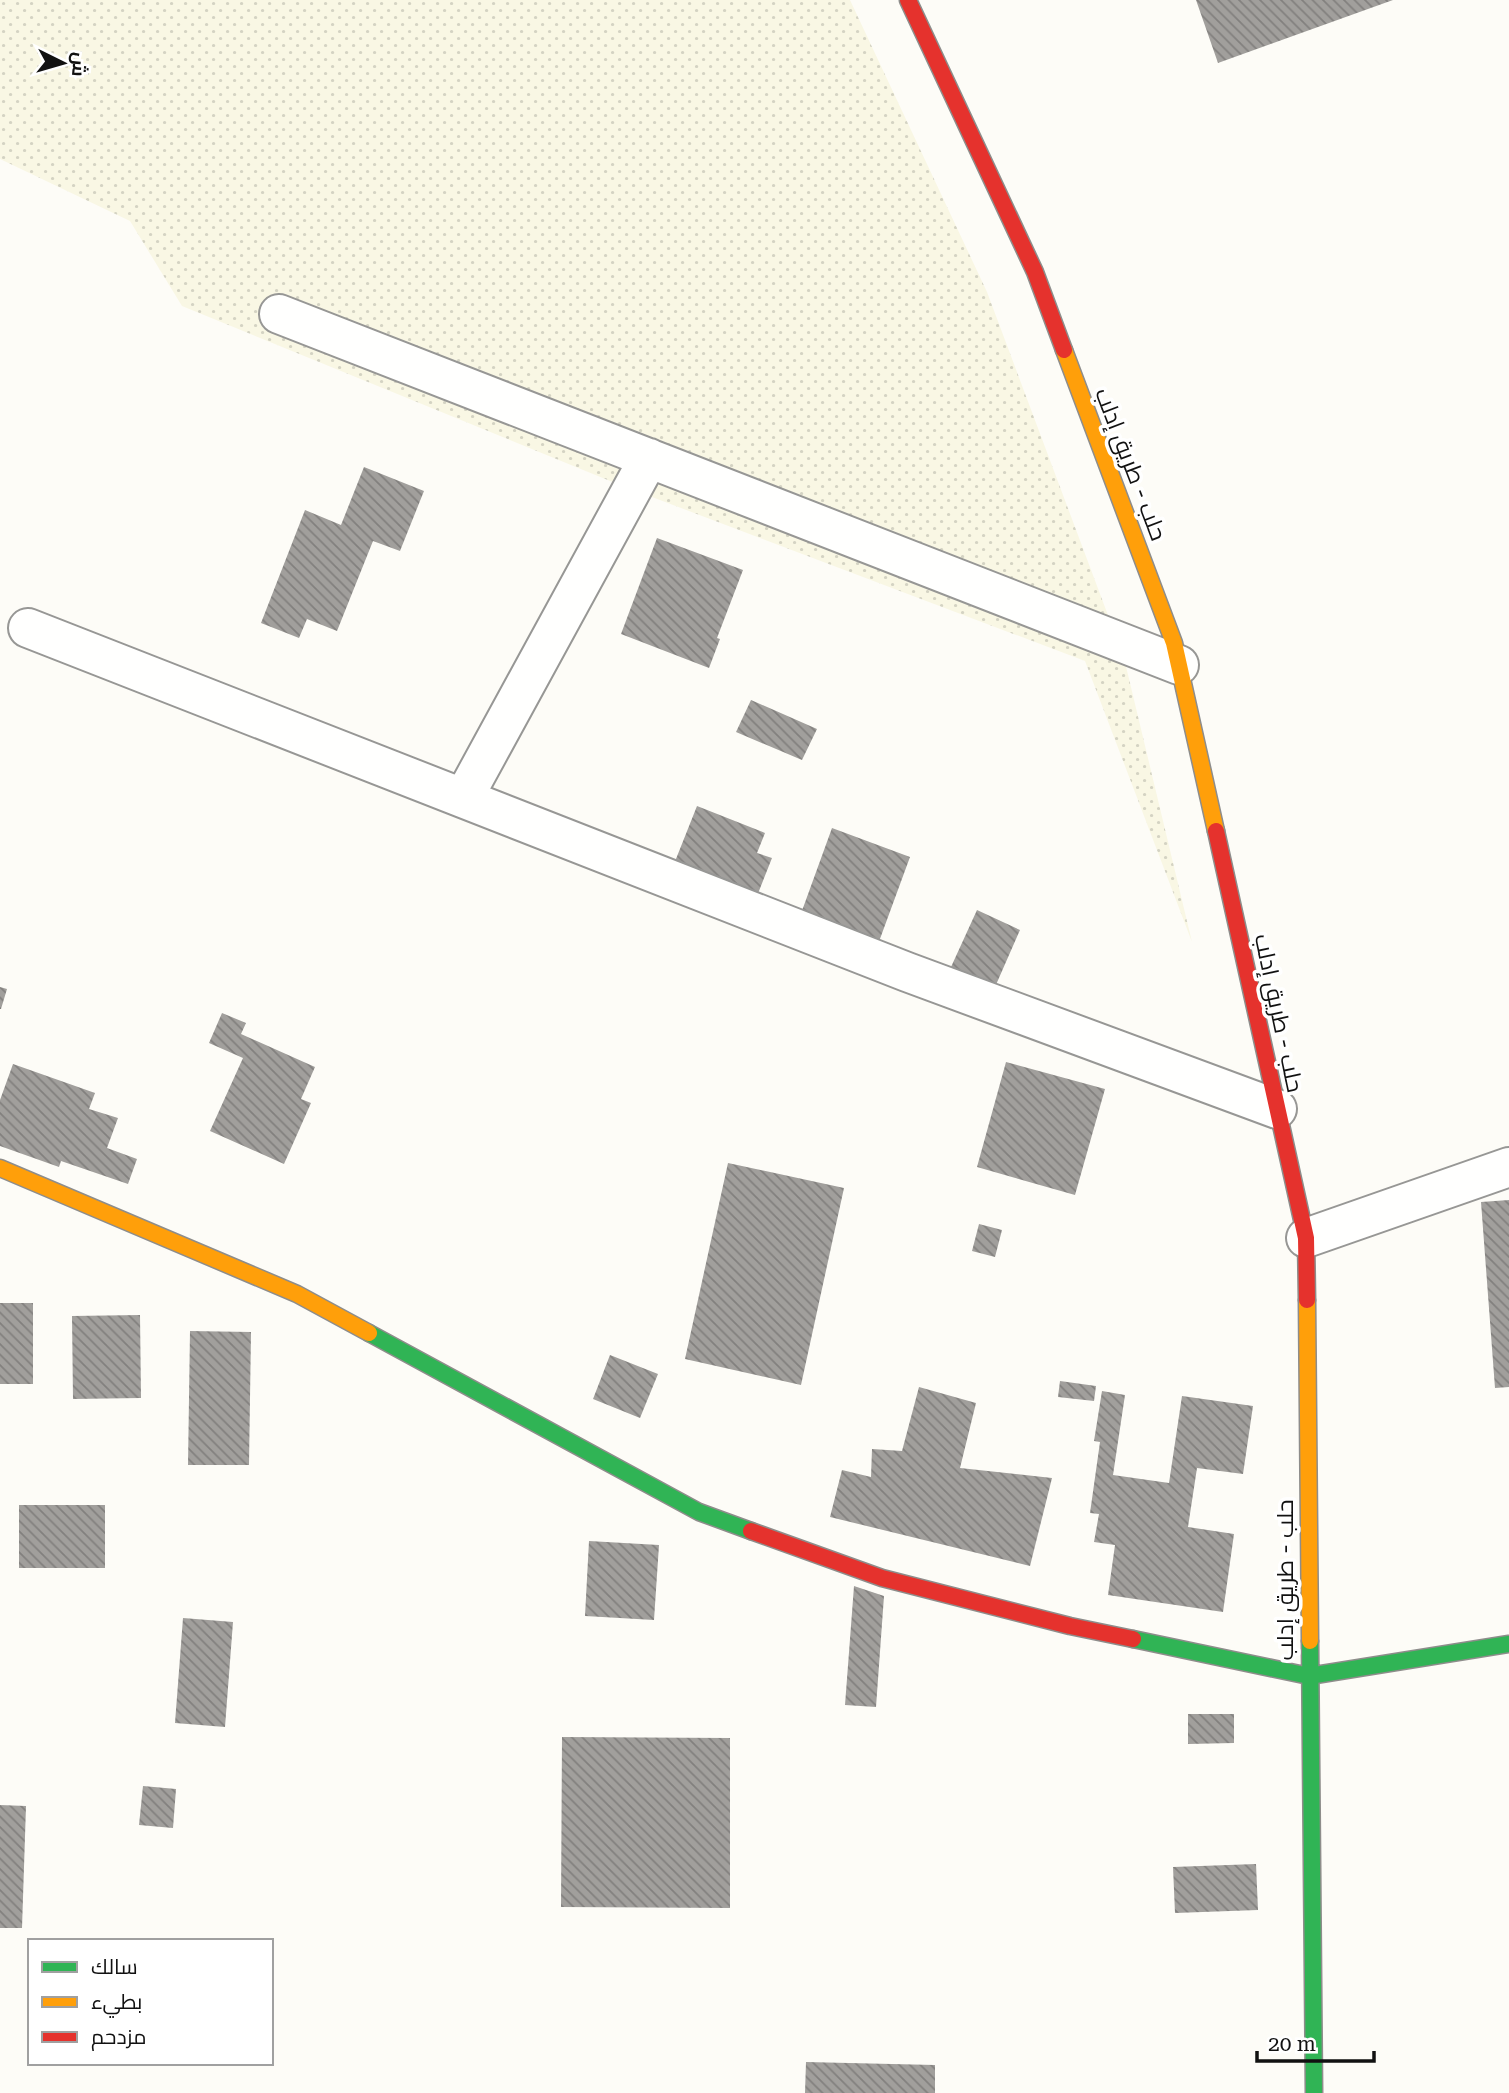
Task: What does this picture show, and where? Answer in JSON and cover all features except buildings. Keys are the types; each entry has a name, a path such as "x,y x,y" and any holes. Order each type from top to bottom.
{"main road":[{"name":"حلب - طريق إدلب","path":"908,0 1035,272 1174,643 1306,1238 1314,2093"},
{"path":"0,1168 297,1294 699,1512 883,1578 1070,1626 1309,1676 1509,1644"}],"street":[{"path":"279,314 1179,665"},
{"path":"464,797 649,458"},
{"path":"28,628 907,972 1277,1109"},
{"path":"1306,1238 1509,1167"}],"shaded area":[{"path":"0,0 850,0 987,292 1124,658 1192,942 1085,661 615,483 182,306 130,221 0,159"}],"traffic: fast":[{"path":"369,1333 699,1512 751,1531"},
{"path":"1133,1639 1309,1676 1509,1644"},
{"path":"1310,1641 1314,2093"}],"traffic: slow":[{"path":"1064,350 1174,643 1216,831"},
{"path":"0,1168 297,1294 369,1333"},
{"path":"1307,1300 1310,1641"}],"traffic: jam":[{"path":"908,0 1035,272 1064,350"},
{"path":"1216,831 1306,1238 1307,1300"},
{"path":"751,1531 882,1578 1070,1626 1133,1639"}]}
